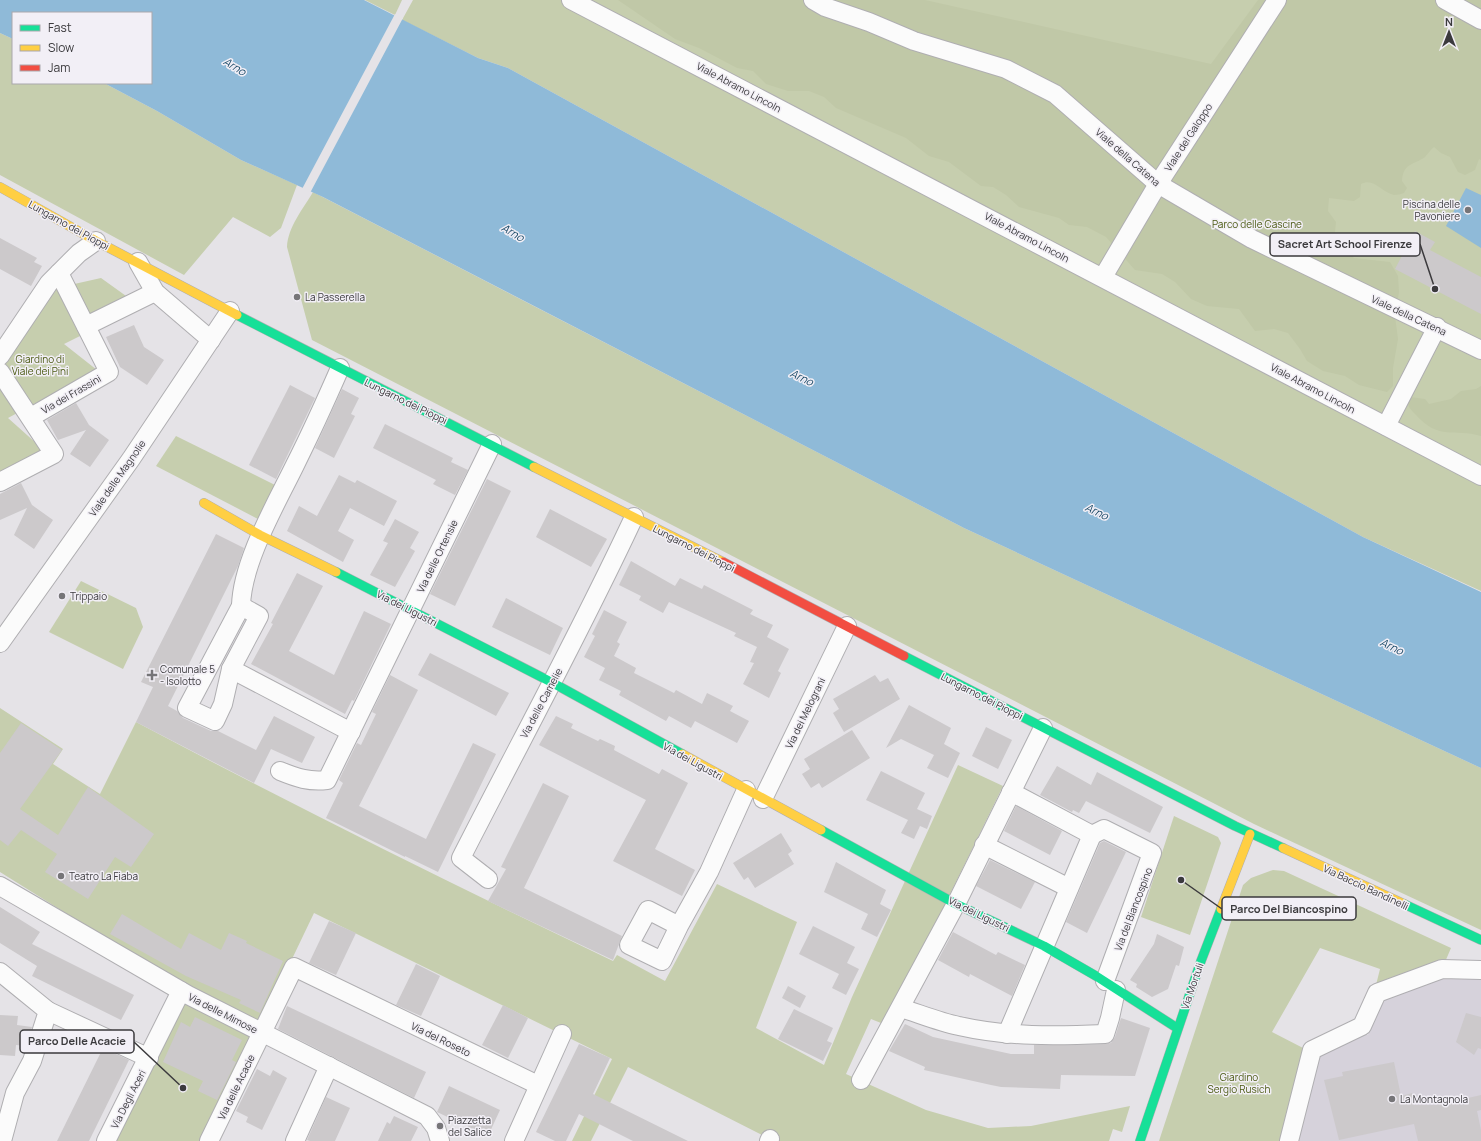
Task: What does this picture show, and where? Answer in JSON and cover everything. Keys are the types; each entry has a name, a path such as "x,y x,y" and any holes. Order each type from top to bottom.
{"street":[{"name":"Viale Abramo Lincoln","path":"571,0 1481,476"},
{"name":"Viale della Catena","path":"813,0 825,7 870,22 914,41 1006,69 1055,94 1158,184 1252,239 1326,276 1437,327 1481,350"},
{"name":"Viale del Galoppo","path":"1103,277 1158,184 1277,0"},
{"path":"1445,0 1481,20"},
{"name":"Lungarno dei Pioppi","path":"0,186 96,241 230,311 847,626 1250,834"},
{"path":"0,356 5,337 49,283 96,241"},
{"path":"138,262 155,292 211,340"},
{"name":"Via dei Frassini","path":"31,417 109,372 59,273"},
{"path":"86,326 155,292"},
{"name":"Viale delle Magnolie","path":"0,643 131,459 230,311"},
{"path":"1386,426 1437,327"},
{"path":"241,606 259,616 231,669 223,704 215,721 187,708 241,606 241,592 260,535 296,463 340,368"},
{"name":"Via dei Frassini","path":"0,372 54,454 0,482"},
{"name":"Via delle Ortensie","path":"280,771 301,780 314,782 327,780 492,444"},
{"name":"Via dei Ligustri","path":"204,503 260,535 411,609 553,684 956,904 1044,946 1177,1028"},
{"name":"Via delle Camelie","path":"488,879 462,858 520,743 553,684 634,517"},
{"name":"Via dei Melograni","path":"763,799 847,626"},
{"path":"231,669 351,732"},
{"path":"861,1080 956,904 1043,728"},
{"path":"680,926 709,872 746,790"},
{"path":"1007,1034 1092,835 1011,792"},
{"name":"Via del Biancospino","path":"901,1008 959,1026 1007,1034 1059,1036 1104,1034 1110,1018 1111,986 1152,853 1104,829 1092,835"},
{"name":"Via Baccio Bandinelli","path":"1250,834 1481,940"},
{"name":"Via Mortuli","path":"1140,1141 1177,1028 1250,834"},
{"path":"984,845 1069,888"},
{"name":"Via delle Mimose","path":"0,886 181,991 427,1116 436,1128 440,1141"},
{"name":"Via del Roseto","path":"262,1033 294,967 538,1085"},
{"path":"1289,1141 1312,1050 1362,1026 1377,993 1442,969 1481,970"},
{"path":"0,972 48,1011 149,1058"},
{"name":"Via Degli Aceri","path":"106,1141 149,1058 181,991"},
{"path":"2,1141 15,1093 32,1061 48,1011"},
{"name":"Via delle Acacie","path":"210,1141 262,1033"},
{"path":"514,1141 562,1034"},
{"path":"295,1141 329,1066"}],"shaded area":[{"name":"La Montagnola","path":"1481,974 1481,1141 1293,1141 1315,1057 1361,1033 1368,1035 1380,997 1439,975"}],"green space":[{"path":"365,0 402,0 395,15"},
{"name":"Parco delle Cascine","path":"413,0 1481,0 1481,591 1363,537 508,68 478,58 402,20"},
{"path":"618,0 925,0 1211,64 1258,0 1481,0 1481,160 1479,159 1475,170 1465,175 1458,172 1450,157 1441,153 1434,147 1425,157 1410,165 1404,171 1402,181 1407,188 1404,193 1394,195 1370,182 1366,182 1361,184 1360,197 1354,201 1329,198 1328,211 1336,222 1336,237 1347,242 1350,254 1354,258 1390,262 1398,276 1399,292 1395,316 1398,339 1393,368 1393,386 1387,392 1359,385 1345,376 1323,371 1307,361 1288,333 1274,329 1255,331 1239,309 1207,306 1191,299 1175,282 1162,274 1135,270 1106,237 1087,227 1069,225 1059,218 1019,207 1006,195 993,187 981,186 949,162 929,156 906,138 836,108 824,97 809,91 788,91 766,84 753,71 737,68 699,48 675,39"},
{"path":"0,33 12,39 12,84 106,84 157,111 241,160 297,185 281,228 270,237 233,217 184,275 0,175"},
{"path":"313,192 964,528 1481,768 1481,930 1254,824 312,340 287,247 293,225"},
{"name":"Giardino di Viale dei Pini","path":"101,278 140,306 64,344 97,370 8,418 46,452 0,476 0,371 52,289"},
{"path":"1481,386 1481,436 1440,431 1432,428 1416,415 1408,404 1410,397 1425,399 1429,404 1451,399 1461,391 1476,389"},
{"path":"176,436 277,486 260,520 156,466"},
{"path":"81,581 136,608 143,627 123,669 49,632"},
{"path":"0,708 63,749 53,764 100,794 136,722 373,844 493,903 613,961 617,955 665,981 717,884 797,922 756,1028 824,1065 852,997 958,765 1003,786 886,1025 871,1019 846,1074 926,1110 988,1128 1031,1126 1130,1106 1122,1132 1113,1129 1109,1141 774,1141 628,1067 591,1141 572,1141 612,1059 314,913 259,1028 184,987 0,872"},
{"path":"1174,816 1218,837 1221,843 1190,935 1141,917"},
{"name":"Giardino Sergio Rusich","path":"1273,870 1284,871 1451,948 1442,969 1374,993 1380,969 1320,948 1272,1032 1305,1049 1286,1141 1159,1141 1243,885 1251,878"},
{"path":"184,1000 253,1034 199,1141 113,1141"}],"water":[{"name":"Arno","path":"0,0 364,0 478,58 508,68 1363,537 1481,592 1481,768 964,528 323,197 241,160 157,111 106,84 152,84 152,12 12,12 12,39 0,33"},
{"name":"Piscina delle Pavoniere","path":"1466,188 1481,195 1481,248 1446,226"}],"pier":[{"path":"395,14 403,18 310,193 302,189"}],"building":[{"path":"1415,231 1435,242 1430,250 1481,277 1481,314 1395,269"},
{"path":"0,238 37,258 34,262 42,266 31,286 0,269"},
{"path":"134,325 144,347 164,360 147,385 120,367 106,337"},
{"path":"290,385 315,398 276,479 249,465"},
{"path":"342,389 359,398 351,414 355,416 334,458 315,448"},
{"path":"76,403 89,425 109,440 90,467 70,454 86,430 58,440 47,420"},
{"path":"385,424 453,458 451,462 468,470 455,495 433,484 436,480 373,448"},
{"path":"339,475 355,483 357,480 397,501 384,526 350,508 338,531 354,540 343,562 287,531 299,506 317,516"},
{"path":"487,479 511,491 455,606 430,594"},
{"path":"21,483 32,505 53,520 34,549 14,535 27,508 0,520 0,494"},
{"path":"550,509 607,539 591,567 536,537"},
{"path":"395,519 419,532 410,548 415,551 395,587 370,575 388,543 383,541"},
{"path":"216,534 244,548 238,566 168,706 177,711 183,718 211,731 218,731 256,750 274,716 315,737 302,763 271,749 254,783 136,722 153,687 141,682"},
{"path":"631,561 675,586 680,578 702,589 704,585 753,610 750,614 773,625 767,637 789,649 778,671 781,673 769,698 743,684 754,663 750,662 757,647 734,636 736,633 669,602 663,613 639,600 641,596 619,585"},
{"path":"297,573 323,586 289,651 334,675 364,611 391,624 354,701 352,700 345,714 251,664 273,624 271,623"},
{"path":"506,598 563,628 550,655 492,627"},
{"path":"604,610 627,622 617,642 620,644 614,656 636,668 634,673 674,693 676,690 702,704 707,693 733,706 730,711 749,721 737,743 695,721 691,728 669,716 666,721 619,695 621,691 599,680 605,668 584,657 595,636 592,634"},
{"path":"430,653 509,693 496,716 418,675"},
{"path":"390,675 418,690 359,806 426,839 473,743 496,754 438,872 326,818 343,783 339,780 357,743 361,745 376,714 372,712"},
{"path":"875,675 880,682 888,678 900,699 844,732 833,713 839,709 833,699"},
{"path":"909,705 951,728 944,744 960,753 948,778 927,768 934,755 901,739 886,748"},
{"path":"556,716 573,724 571,728 598,741 600,739 615,746 614,750 659,774 662,769 688,783 655,849 695,870 682,896 613,861 646,800 539,745"},
{"path":"21,723 62,750 20,809 58,835 88,787 154,834 131,867 115,857 88,899 45,872 57,854 21,830 8,846 0,840 0,753"},
{"path":"986,727 1012,740 998,769 972,756"},
{"path":"852,730 870,758 822,788 819,783 811,788 802,774 810,769 804,759"},
{"path":"1057,766 1091,785 1097,772 1163,807 1150,833 1086,801 1079,813 1073,810 1072,812 1040,795"},
{"path":"881,771 925,793 917,809 932,816 927,829 920,826 914,839 901,833 908,820 866,800"},
{"path":"543,783 569,796 524,888 622,936 613,960 488,901 506,869 501,867"},
{"path":"1016,806 1062,831 1050,855 1004,831"},
{"path":"781,833 792,851 788,854 794,864 755,888 748,877 744,880 733,863"},
{"path":"1104,841 1126,852 1087,933 1066,922 1100,843"},
{"path":"990,860 1035,882 1021,909 976,886"},
{"path":"836,862 886,890 880,904 891,910 877,937 861,929 868,914 824,892"},
{"path":"0,907 40,932 32,944 134,995 121,1020 32,976 37,966 0,943"},
{"path":"122,914 181,949 189,933 221,950 229,933 283,961 260,1013 239,1003 241,1000 186,976 110,934"},
{"path":"329,921 356,933 336,975 309,963"},
{"path":"813,926 855,947 847,963 859,969 846,995 832,988 839,974 799,954"},
{"path":"953,932 996,955 998,952 1025,965 1012,996 970,974 969,977 938,960"},
{"path":"1157,934 1184,947 1179,966 1176,965 1168,989 1152,997 1136,987 1137,984 1130,980 1154,944"},
{"path":"416,964 440,976 421,1016 396,1005"},
{"path":"788,986 806,996 800,1008 782,998"},
{"path":"503,1005 528,1018 508,1058 482,1045"},
{"path":"287,1006 426,1072 414,1098 278,1029"},
{"path":"794,1009 833,1028 827,1041 832,1043 823,1061 778,1039"},
{"path":"1466,1013 1481,1017 1481,1049 1478,1048 1474,1055 1456,1042"},
{"path":"0,1015 18,1016 17,1025 32,1027 26,1046 16,1045 15,1056 0,1055"},
{"path":"195,1017 242,1040 232,1060 236,1062 217,1100 198,1091 203,1081 163,1062 181,1022 190,1027"},
{"path":"1121,1018 1150,1028 1135,1076 1061,1075 1060,1089 1001,1087 991,1085 924,1070 925,1067 889,1051 905,1024 933,1037 1011,1054 1034,1054 1034,1045 1111,1043 1115,1037"},
{"path":"579,1044 610,1058 593,1094 688,1141 633,1141 579,1114 566,1141 555,1141 536,1132"},
{"path":"103,1048 129,1060 89,1141 57,1141"},
{"path":"1394,1062 1401,1096 1412,1093 1414,1105 1437,1105 1481,1095 1481,1110 1477,1111 1481,1130 1481,1141 1418,1141 1414,1124 1339,1140 1324,1080 1343,1076 1342,1072"},
{"path":"257,1069 270,1076 273,1070 287,1078 262,1130 246,1122 248,1117 236,1111"},
{"path":"449,1086 500,1110 488,1136 437,1112"},
{"path":"326,1097 350,1108 335,1141 307,1140"},
{"path":"394,1116 418,1127 411,1141 378,1141 387,1122 390,1124"}],"traffic: fast":[{"path":"237,315 534,467"},
{"path":"336,572 553,683 682,754"},
{"path":"904,656 1235,826 1283,848"},
{"path":"821,830 956,904 1044,946 1096,976 1177,1028"},
{"path":"1404,904 1481,940"},
{"path":"1140,1141 1201,961 1221,909"}],"traffic: slow":[{"path":"0,187 96,241 237,315"},
{"path":"534,467 723,562"},
{"path":"204,503 260,535 336,572"},
{"path":"682,754 821,830"},
{"path":"1221,909 1250,834"},
{"path":"1283,848 1404,904"}],"traffic: jam":[{"path":"723,562 904,656"}],"place":[{"name":"Piscina delle Pavoniere","path":"1468,210"},
{"name":"Sacret Art School Firenze","path":"1435,289"},
{"name":"La Passerella","path":"297,297"},
{"name":"Trippaio","path":"62,596"},
{"name":"Comunale 5 - Isolotto","path":"152,675"},
{"name":"Teatro La Fiaba","path":"61,876"},
{"name":"Parco Del Biancospino","path":"1181,880"},
{"name":"Parco Delle Acacie","path":"183,1088"},
{"name":"La Montagnola","path":"1392,1099"},
{"name":"Piazzetta del Salice","path":"440,1126"}]}
